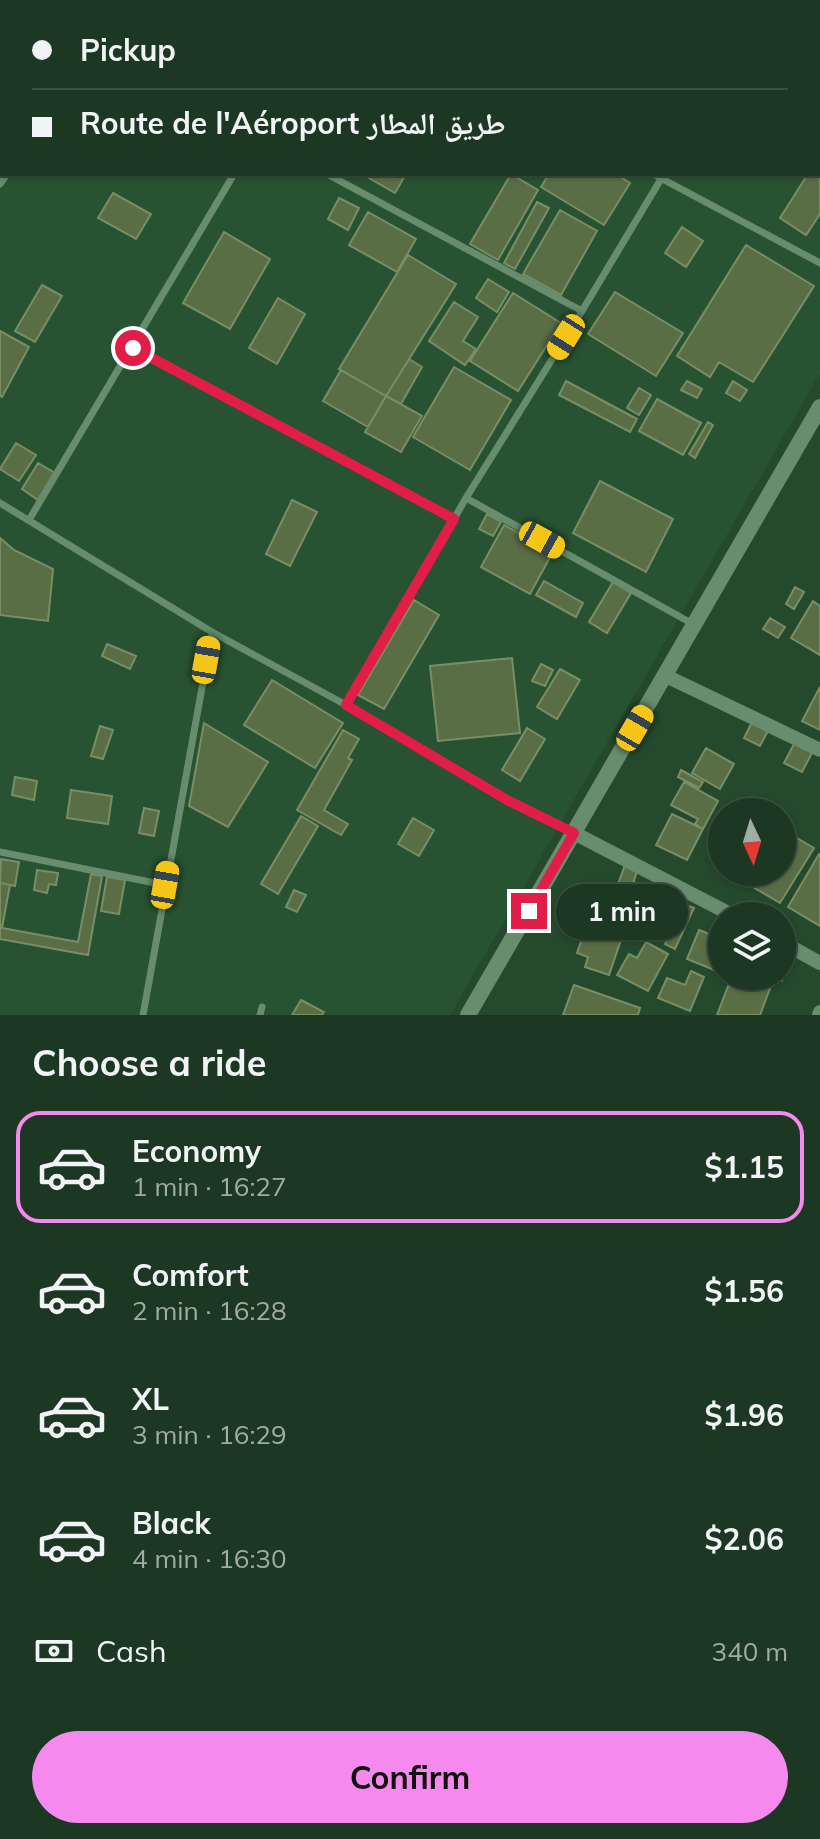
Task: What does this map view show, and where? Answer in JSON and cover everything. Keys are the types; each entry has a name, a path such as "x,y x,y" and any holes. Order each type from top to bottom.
{"street":[{"path":"468,1015 820,407"},
{"path":"666,676 820,750"},
{"path":"574,833 708,903"},
{"path":"796,950 820,963"}],"lane":[{"path":"29,520 233,176"},
{"path":"331,176 582,311"},
{"path":"656,176 820,263"},
{"path":"346,705 466,498 661,179"},
{"path":"133,348 454,519"},
{"path":"466,498 695,625"},
{"path":"0,503 212,632 346,705 507,800 574,833"},
{"path":"143,1015 212,632"},
{"path":"0,852 165,885"}],"shaded area":[{"path":"0,176 820,176 820,373 450,1015 0,1015"}],"building":[{"path":"365,176 405,176 395,193"},
{"path":"510,176 538,190 498,260 470,244"},
{"path":"548,176 619,176 630,183 604,225 541,187"},
{"path":"807,176 820,176 820,214 806,235 780,218"},
{"path":"113,193 151,214 136,239 98,218"},
{"path":"339,198 359,208 348,230 328,219"},
{"path":"537,202 549,208 515,269 504,263"},
{"path":"560,210 597,231 561,295 523,274"},
{"path":"368,212 416,239 397,272 349,245"},
{"path":"682,227 703,241 686,267 665,253"},
{"path":"224,232 270,259 230,329 183,303"},
{"path":"746,245 814,286 753,382 719,362 710,377 677,356"},
{"path":"408,255 456,284 386,396 339,369"},
{"path":"488,279 509,292 497,312 476,298"},
{"path":"42,285 62,296 35,342 15,331"},
{"path":"615,292 683,333 656,376 588,334"},
{"path":"513,293 561,323 518,391 470,361"},
{"path":"278,298 305,314 277,364 249,348"},
{"path":"454,302 478,317 463,341 476,349 465,365 429,341"},
{"path":"0,331 29,347 2,397 0,396"},
{"path":"409,359 422,367 401,404 386,396"},
{"path":"454,367 511,400 470,470 413,437"},
{"path":"341,370 386,396 368,427 323,401"},
{"path":"566,381 637,419 630,432 559,395"},
{"path":"687,381 702,389 697,398 681,390"},
{"path":"733,381 747,390 740,401 726,393"},
{"path":"639,388 651,395 639,415 627,408"},
{"path":"386,396 422,416 401,452 365,432"},
{"path":"657,399 701,423 683,455 639,431"},
{"path":"708,422 713,425 695,458 689,454"},
{"path":"16,443 36,455 19,481 0,469"},
{"path":"38,463 55,473 38,500 22,489"},
{"path":"600,481 673,519 646,572 573,533"},
{"path":"292,500 317,512 290,566 266,554"},
{"path":"487,514 501,522 493,536 479,529"},
{"path":"504,525 553,552 530,594 481,567"},
{"path":"0,538 14,550 53,569 48,621 0,615"},
{"path":"544,581 583,603 576,617 536,595"},
{"path":"613,582 631,593 607,633 589,622"},
{"path":"795,587 804,592 794,609 786,604"},
{"path":"414,600 439,615 384,709 358,695"},
{"path":"813,601 820,606 820,655 791,638"},
{"path":"770,618 785,627 778,638 763,629"},
{"path":"107,644 136,656 130,669 102,656"},
{"path":"512,658 520,733 438,741 430,666"},
{"path":"541,664 553,670 545,686 532,681"},
{"path":"560,669 580,680 557,719 537,707"},
{"path":"272,680 343,723 315,768 244,725"},
{"path":"820,687 820,730 802,721"},
{"path":"754,718 770,727 760,746 744,738"},
{"path":"204,723 268,762 228,827 189,806"},
{"path":"100,726 113,730 103,759 91,756"},
{"path":"527,728 545,739 520,781 502,770"},
{"path":"343,730 359,739 348,758 352,760 324,810 348,824 341,835 297,810"},
{"path":"796,740 814,749 802,772 784,763"},
{"path":"706,748 734,764 720,789 692,773"},
{"path":"681,770 703,782 699,788 678,777"},
{"path":"15,777 37,781 34,800 12,795"},
{"path":"684,782 713,798 708,798 708,820 703,829 695,824 698,819 671,805"},
{"path":"71,790 112,796 108,824 67,818"},
{"path":"144,808 159,811 154,836 139,833"},
{"path":"672,814 703,829 687,860 656,845"},
{"path":"301,816 318,826 278,894 261,884"},
{"path":"413,818 434,830 419,856 398,844"},
{"path":"796,837 814,848 796,877"},
{"path":"819,854 820,926 796,912 796,902 791,902"},
{"path":"1,859 19,862 15,886 0,883"},
{"path":"625,865 638,869 629,895 616,890"},
{"path":"37,870 58,873 56,885 49,884 47,893 34,890"},
{"path":"91,874 102,876 88,955 0,939 0,883 10,885 2,928 78,942"},
{"path":"107,877 125,880 119,914 101,911"},
{"path":"634,882 679,898 669,928 623,912"},
{"path":"751,886 791,886 778,902"},
{"path":"294,890 306,895 297,912 286,907"},
{"path":"684,904 694,908 675,949 665,944"},
{"path":"589,919 624,931 609,975 585,967 588,957 577,953"},
{"path":"699,930 708,934 708,968 687,959"},
{"path":"646,942 668,954 648,991 617,975 629,954 637,958"},
{"path":"691,971 704,977 690,1011 658,998 667,978 685,985"},
{"path":"574,985 640,1008 638,1015 563,1015"},
{"path":"727,990 769,990 760,1015 717,1015"},
{"path":"301,1000 324,1012 322,1015 292,1015"}],"route":[{"path":"133,348 454,519 346,705 507,800 574,833 529,911"}]}
